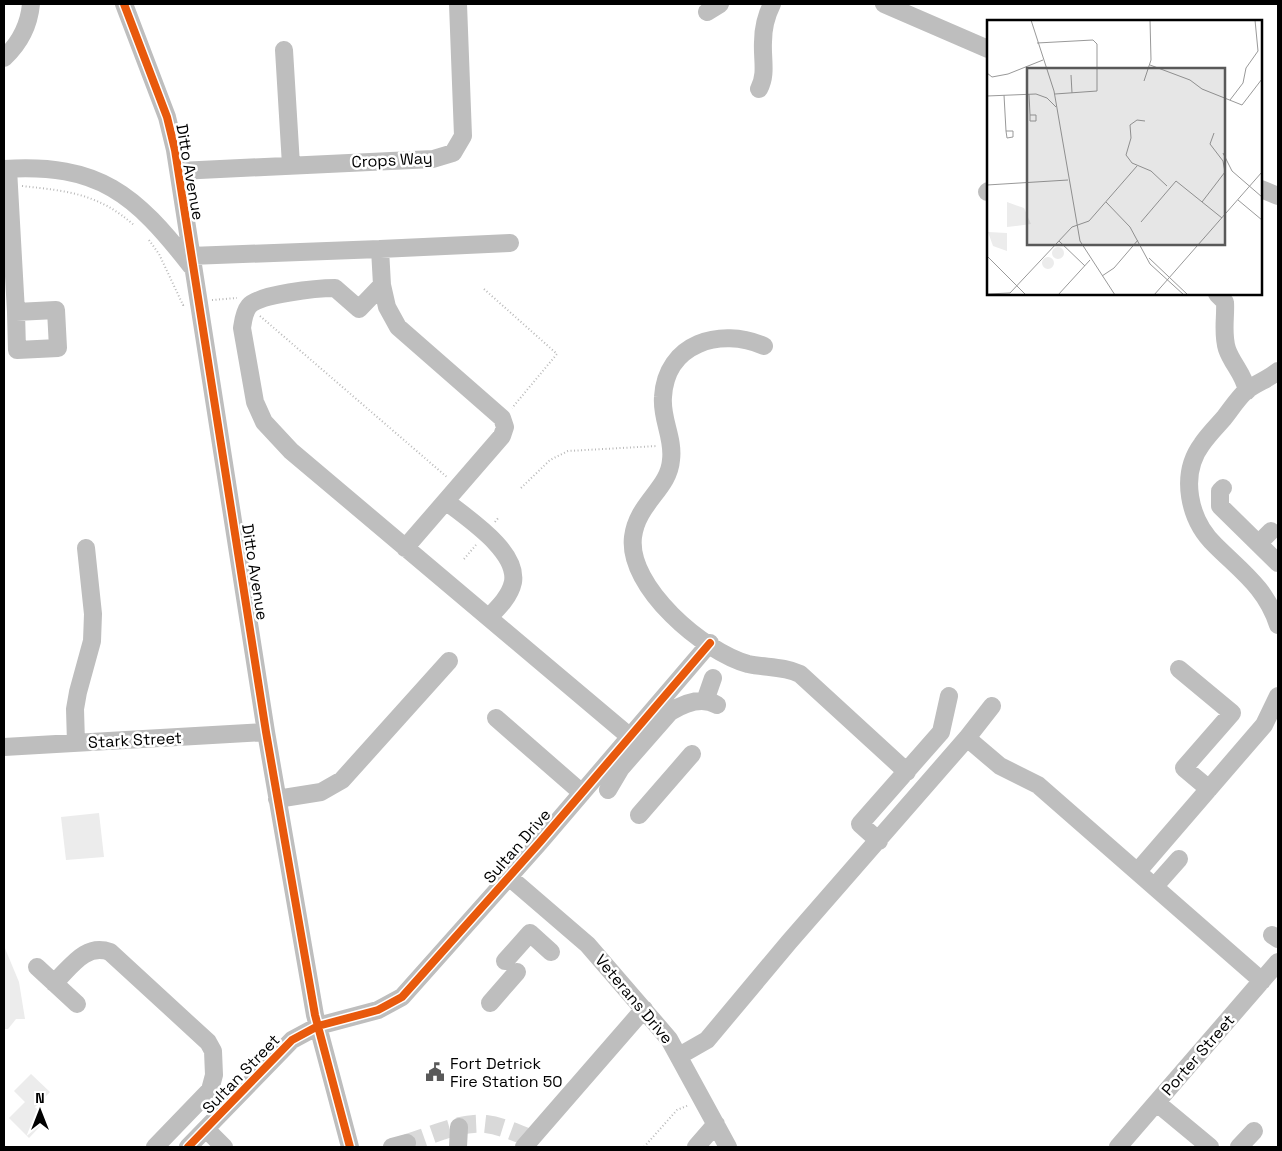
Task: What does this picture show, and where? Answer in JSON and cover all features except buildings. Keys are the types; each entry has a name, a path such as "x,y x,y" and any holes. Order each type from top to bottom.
{"street":[{"path":"4,58 18,43 25,29 31,4"},
{"name":"Ditto Avenue","path":"124,4 167,118 179,171 191,261 266,732 318,1026 350,1147"},
{"name":"Crops Way","path":"179,171 433,158 453,153 463,136 458,4"},
{"path":"884,4 987,49"},
{"path":"759,89 764,80 762,43 767,5"},
{"path":"284,50 291,165"},
{"path":"16,312 6,169 39,168 79,175 100,182 129,199 159,224 191,261 510,243"},
{"path":"1262,189 1278,196"},
{"path":"159,224 184,210"},
{"path":"380,249 382,285 387,307 398,327 502,418 504,422 502,436 447,502 405,548"},
{"path":"382,285 359,309 335,288 259,299 248,306 243,318 242,328 252,391 264,422 290,450 489,617 582,699 629,736"},
{"path":"1218,295 1225,302 1224,336 1227,349 1245,380 1247,391"},
{"path":"764,346 751,340 725,337 696,345 684,353 668,374 662,397 662,409 671,445 672,461 667,477 642,509 636,523 632,538 638,566 661,604 679,623 710,643 749,664 787,668 800,674 907,772"},
{"path":"1278,371 1261,384 1247,391 1201,444 1191,468 1189,498 1193,512 1213,544 1261,591 1272,606 1278,625"},
{"path":"1223,488 1220,491 1220,506 1240,515 1270,548"},
{"path":"447,502 486,533 507,556 513,568 513,582 506,599 489,617"},
{"path":"76,743 78,692 92,642 93,614 86,548"},
{"name":"Sultan Drive","path":"318,1026 378,1010 402,996 509,877 710,643"},
{"path":"278,799 321,792 342,780 449,661"},
{"path":"1179,669 1232,713 1184,768 1209,789"},
{"path":"608,790 621,768 670,712 685,704 711,703 713,678"},
{"path":"879,840 860,824 941,732 949,696"},
{"path":"1138,871 1264,725 1278,696"},
{"path":"679,1056 707,1040 735,1004 967,738 992,706"},
{"path":"496,718 582,793"},
{"name":"Stark Street","path":"4,747 266,732"},
{"path":"967,738 1000,766 1038,785 1262,981"},
{"path":"639,814 692,754"},
{"path":"1155,886 1179,859"},
{"name":"Veterans Drive","path":"509,877 588,945 669,1039 728,1147"},
{"path":"490,1003 530,934 551,952"},
{"path":"54,983 82,955 93,949 110,952 208,1042 213,1051 214,1075 210,1090 155,1147"},
{"name":"Porter Street","path":"1118,1147 1278,962"},
{"path":"37,967 77,1004"},
{"path":"531,1144 644,1009"},
{"name":"Sultan Street","path":"188,1147 292,1040 318,1026"},
{"path":"210,1090 229,1105"},
{"path":"1157,1103 1190,1141 1210,1147"},
{"path":"696,1147 716,1124"},
{"path":"458,1147 459,1127"},
{"path":"206,1129 224,1147"},
{"path":"1239,1147 1254,1131"}],"path":[{"path":"484,288 557,354 510,410 510,414"},
{"path":"521,488 550,460 568,452 671,445"},
{"path":"464,559 499,517"},
{"path":"644,1147 677,1110 702,1100"}],"shaded area":[{"path":"99,813 104,857 66,860 61,817"},
{"path":"4,946 19,982 25,1019 16,1019 8,1029 4,1029"},
{"path":"31,1074 50,1092 35,1107 47,1119 29,1138 9,1118 25,1102 14,1091"}],"tunnel":[{"path":"407,1143 456,1127 476,1124 498,1126 530,1138"}],"cycle path":[{"path":"124,4 167,117 175,150 266,732 315,1015 350,1147"},
{"path":"188,1147 292,1040 318,1026 378,1010 402,997 540,842 710,643"}],"place":[{"name":"Fort Detrick Fire Station 50","path":"435,1072"}]}
